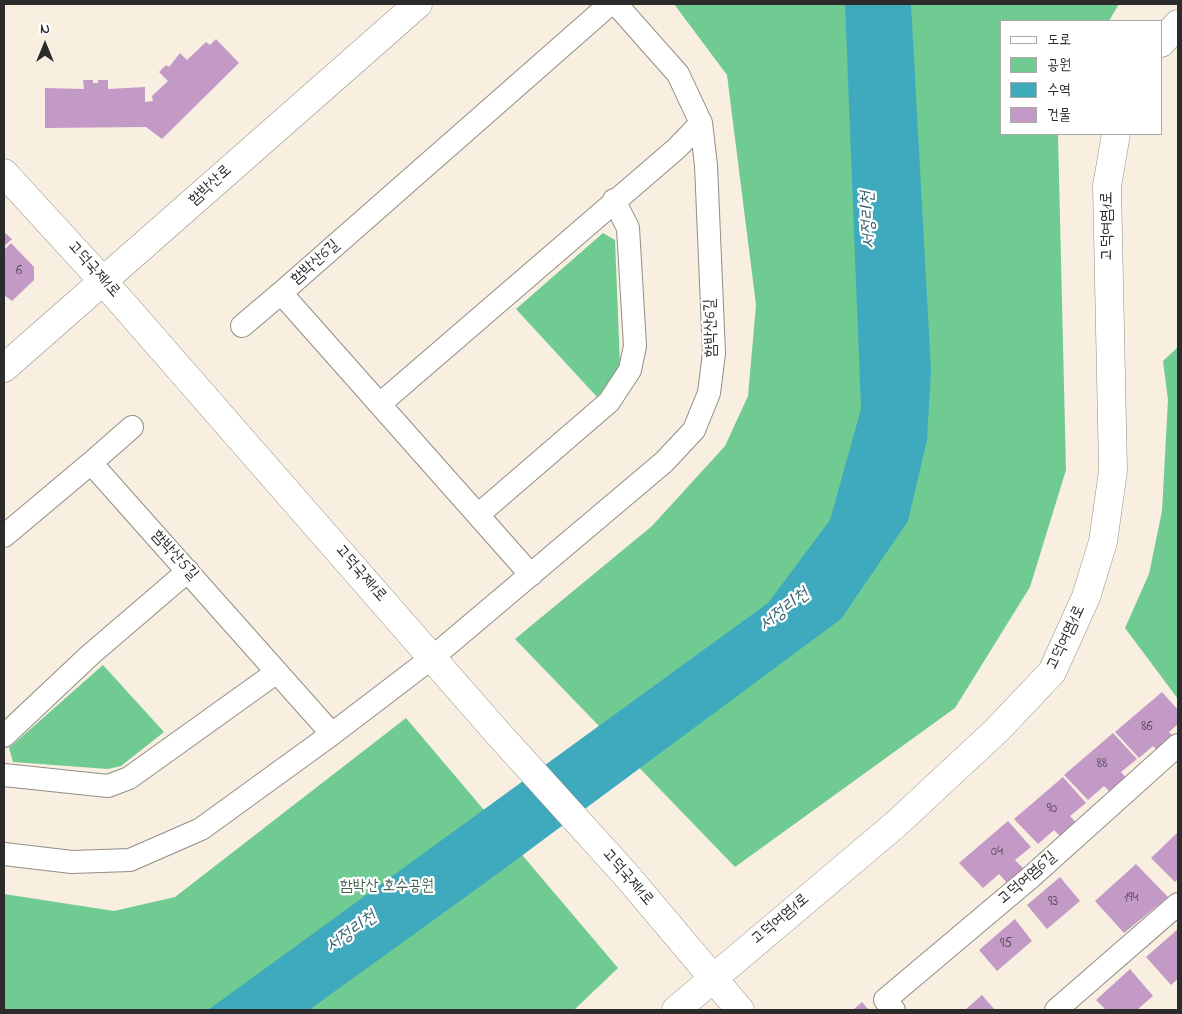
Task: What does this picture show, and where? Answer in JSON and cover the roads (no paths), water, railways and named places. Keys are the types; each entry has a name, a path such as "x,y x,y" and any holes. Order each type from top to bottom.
{"street":[{"name":"함박산로","path":"4,368 418,4"},
{"name":"함박산6길","path":"530,575 479,514 282,293 610,4"},
{"name":"함박산6길","path":"433,657 664,462 694,430 708,392 714,353 706,165 701,123 678,74 616,4"},
{"path":"1162,41 1178,24"},
{"path":"380,402 677,148 701,123"},
{"name":"고덕여염1로","path":"676,1010 896,824 997,730 1052,672 1086,597 1102,542 1113,471 1107,186 1116,135"},
{"name":"고덕국제1로","path":"4,173 104,281 495,730 627,876 740,1010"},
{"path":"479,514 609,402 630,370 635,346 628,228 614,200"},
{"path":"242,326 282,293"},
{"path":"4,536 132,427"},
{"name":"함박산5길","path":"91,463 332,734"},
{"path":"4,736 90,655 188,572"},
{"path":"4,854 72,862 130,860 201,830 433,657"},
{"path":"4,775 108,786 129,778 277,672"},
{"name":"고덕여염6길","path":"894,1010 885,1000 1031,877 1178,745"},
{"path":"1056,1010 1178,904"}],"water":[{"name":"서정리천","path":"845,4 911,4 931,370 927,440 908,521 841,619 489,880 309,1010 208,1010 768,603 830,520 861,409"}],"park label":[{"name":"함박산 호수공원","path":"387,887"}]}
